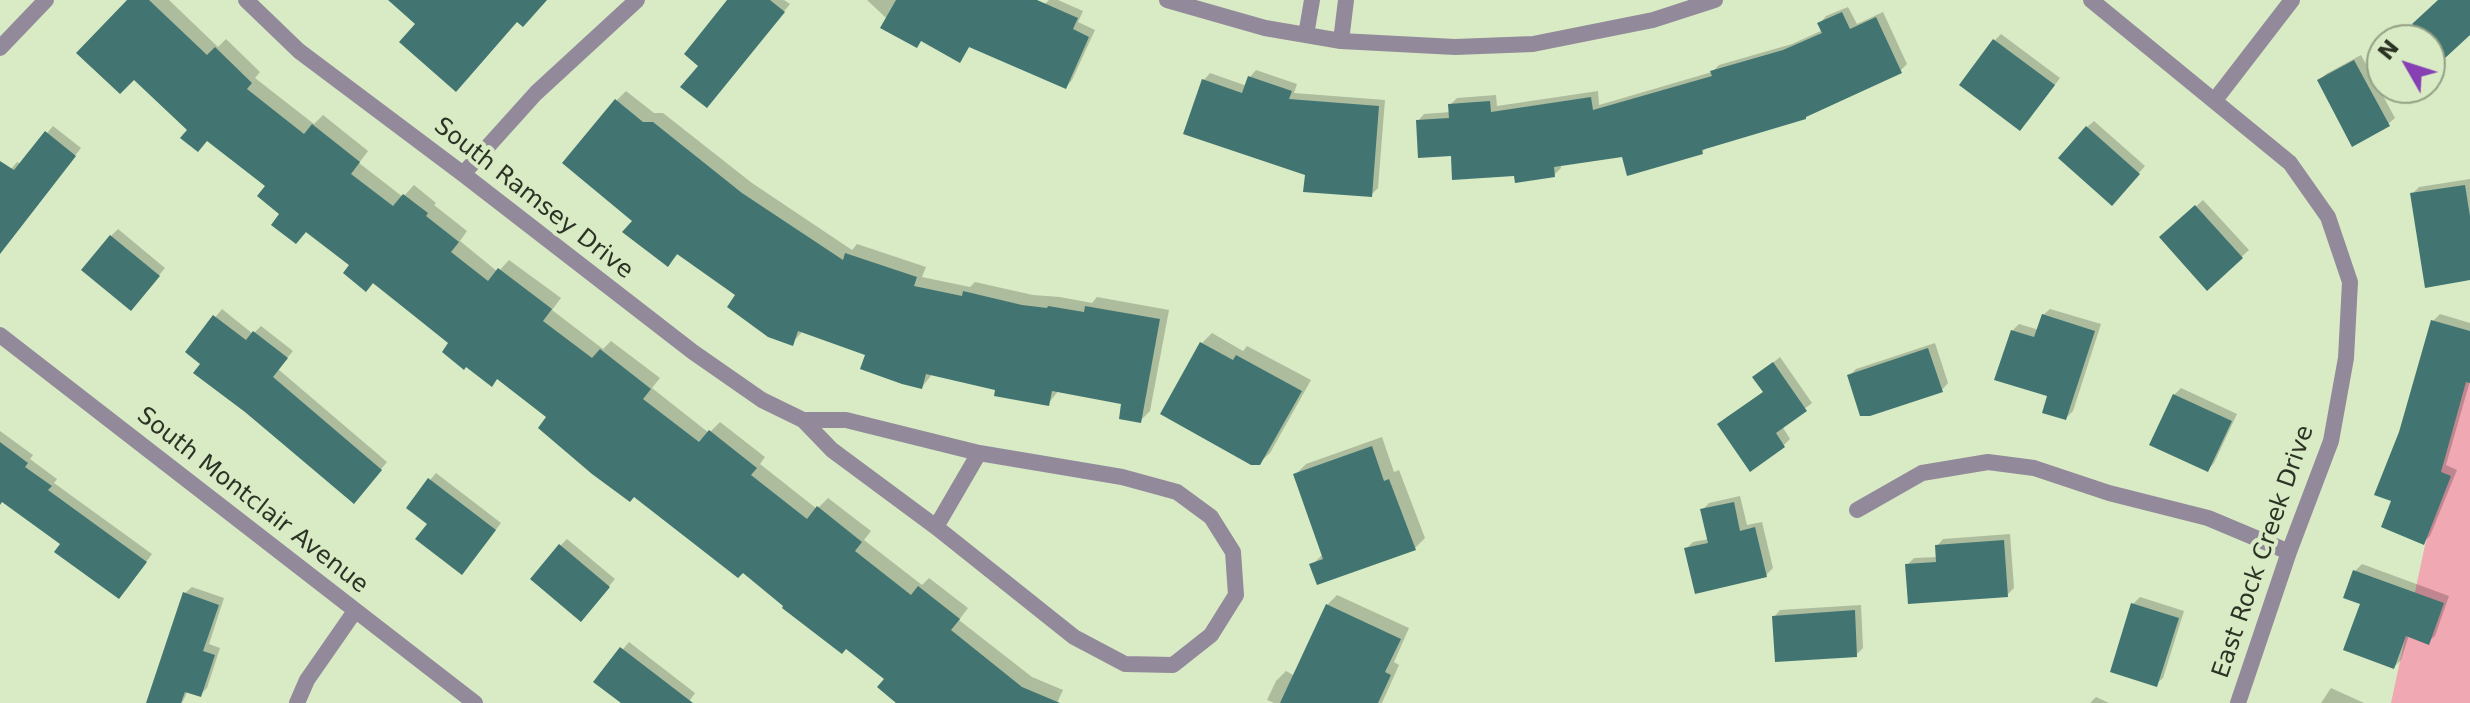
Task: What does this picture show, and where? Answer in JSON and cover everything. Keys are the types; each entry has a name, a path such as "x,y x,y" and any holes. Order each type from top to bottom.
{"street":[{"path":"0,48 46,0"},
{"name":"South Ramsey Drive","path":"246,0 299,51 693,352 762,400 803,420 832,450 936,527 1074,637 1125,664 1173,665 1211,635 1236,595 1233,552 1211,517 1177,492 1122,477 979,453 846,420 803,420"},
{"path":"463,174 536,93 637,0"},
{"path":"1167,0 1265,28 1341,41 1455,47 1533,44 1653,20 1715,0"},
{"path":"1306,35 1312,0"},
{"path":"1341,41 1346,0"},
{"name":"East Rock Creek Drive","path":"2091,0 2290,163 2328,217 2350,282 2346,358 2331,441 2289,552 2238,703"},
{"path":"2215,100 2292,0"},
{"name":"South Montclair Avenue","path":"0,335 475,703"},
{"path":"936,527 979,453"},
{"path":"1857,510 1922,473 1988,462 2034,468 2109,493 2208,518 2289,552"},
{"path":"297,703 307,680 355,611"}],"shaded area":[{"path":"2470,337 2470,703 2391,703"}],"building":[{"path":"127,0 149,0 207,55 215,47 252,83 247,89 304,134 312,124 360,162 351,174 393,206 403,194 428,213 426,216 459,242 451,252 488,281 498,268 552,309 543,321 592,358 600,349 651,389 643,399 699,442 709,430 757,468 751,475 807,519 817,506 862,542 855,551 911,595 918,586 960,619 951,630 1022,687 1060,703 896,703 877,687 884,679 846,649 842,654 743,573 738,578 634,497 630,502 592,474 538,428 546,417 497,379 492,387 466,367 464,370 442,352 448,343 373,283 366,292 343,273 349,265 306,232 296,244 271,225 279,214 257,196 265,186 207,141 198,152 180,138 187,130 134,80 120,94 76,53"},
{"path":"388,0 547,0 523,27 517,22 456,92 399,42 415,24"},
{"path":"727,0 770,0 785,12 707,108 680,87 698,66 684,54"},
{"path":"896,0 1037,0 1078,18 1073,29 1089,37 1066,89 969,47 960,63 921,41 917,48 880,28"},
{"path":"2438,0 2470,0 2470,35 2446,57 2446,24 2412,24"},
{"path":"1842,12 1850,29 1876,17 1902,73 1806,119 1627,176 1622,157 1554,167 1555,177 1515,183 1514,176 1452,180 1451,156 1418,158 1416,120 1449,118 1448,104 1490,101 1491,112 1591,97 1593,110 1712,76 1710,71 1783,50 1822,33 1817,23"},
{"path":"1993,39 2055,85 2020,131 1959,85"},
{"path":"2354,60 2366,82 2366,104 2378,104 2390,126 2352,147 2317,80"},
{"path":"1248,76 1292,91 1289,99 1379,106 1372,197 1303,192 1305,175 1183,134 1202,79 1242,93"},
{"path":"615,99 643,122 653,122 742,193 843,260 845,253 917,277 914,286 962,296 963,291 1022,305 1084,312 1085,306 1160,319 1141,423 1119,419 1121,404 1052,391 1049,406 994,396 995,390 926,374 922,389 860,369 865,355 798,331 793,346 768,337 727,307 735,295 677,254 668,267 622,232 632,221 562,163"},
{"path":"2086,126 2140,174 2112,206 2058,158"},
{"path":"45,131 76,156 0,254 0,161 14,170"},
{"path":"2465,185 2470,216 2470,280 2425,288 2410,193"},
{"path":"2195,205 2243,258 2207,291 2159,237"},
{"path":"110,235 160,276 131,311 81,270"},
{"path":"2042,314 2095,331 2066,420 2042,413 2047,396 1994,380 2011,330 2034,337"},
{"path":"213,315 246,340 253,331 288,358 273,377 382,470 354,504 245,412 193,373 200,364 185,352"},
{"path":"2431,320 2470,331 2470,383 2466,382 2441,472 2451,476 2424,545 2381,527 2391,501 2374,495 2399,432"},
{"path":"1200,342 1233,360 1236,355 1302,391 1260,465 1251,465 1160,414"},
{"path":"1928,348 1943,392 1870,416 1860,416 1847,375"},
{"path":"1773,362 1807,411 1776,433 1785,447 1750,472 1717,424 1763,392 1752,377"},
{"path":"2173,394 2232,421 2208,472 2149,445"},
{"path":"0,442 28,463 25,467 52,486 48,490 147,562 119,599 54,552 60,544 2,502 0,505"},
{"path":"1372,446 1384,481 1389,479 1416,550 1317,585 1309,564 1323,559 1293,474"},
{"path":"428,478 496,530 462,575 415,539 427,524 406,508"},
{"path":"1734,502 1740,531 1755,527 1767,577 1695,594 1684,548 1708,543 1700,509"},
{"path":"2004,540 2008,597 1908,604 1905,564 1936,562 1935,545"},
{"path":"559,544 610,587 581,622 530,579"},
{"path":"2353,570 2444,603 2429,645 2406,636 2394,669 2343,650 2360,604 2343,598"},
{"path":"183,592 219,605 203,651 215,655 201,697 185,692 181,703 146,703"},
{"path":"2131,603 2179,618 2157,687 2110,672"},
{"path":"1326,604 1401,639 1385,672 1391,675 1378,703 1280,703"},
{"path":"1855,610 1857,657 1775,662 1772,616"},
{"path":"620,647 693,703 621,703 593,682"}]}
